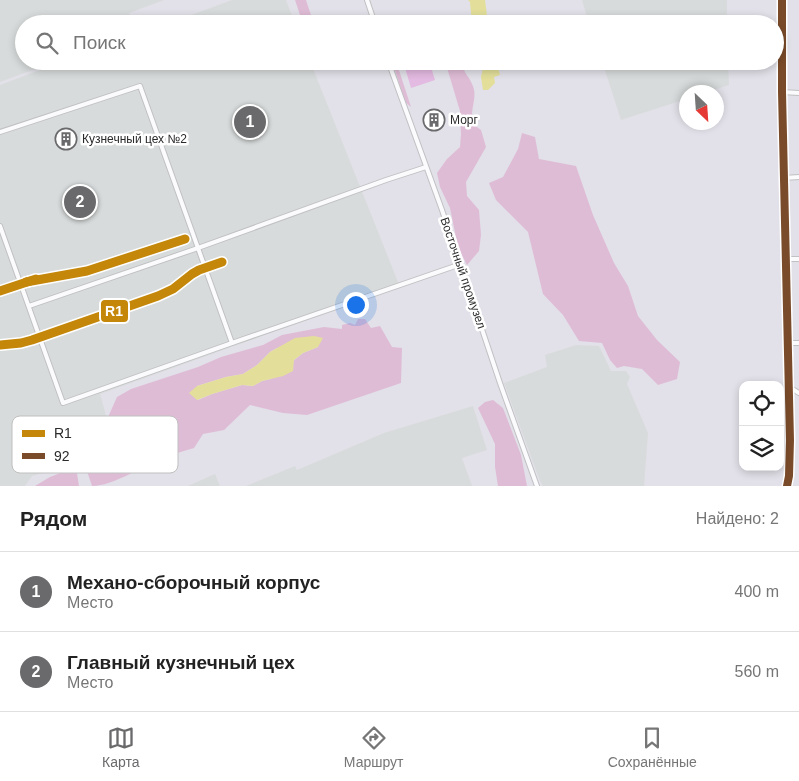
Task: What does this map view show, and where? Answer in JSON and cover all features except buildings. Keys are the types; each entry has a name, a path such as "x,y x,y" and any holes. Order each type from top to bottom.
{"main road":[{"path":"782,0 782,15"},
{"path":"782,70 790,449 787,486"}],"street":[{"path":"367,0 372,15"},
{"name":"Восточный промузел","path":"391,70 461,264 537,486"},
{"path":"0,132 140,86 232,343"},
{"path":"782,92 799,92"},
{"path":"28,306 198,248 426,166"},
{"path":"784,178 799,177"},
{"path":"0,226 63,403 461,264"},
{"path":"785,259 799,259"},
{"path":"788,343 799,343"},
{"path":"789,387 799,393"}],"shaded area":[{"path":"0,0 164,0 129,13 130,15 15,15 15,70 33,70 0,82"},
{"path":"232,0 286,0 292,15 191,15"},
{"path":"295,0 306,0 311,15 300,15"},
{"path":"468,0 485,0 487,15 471,15 470,2"},
{"path":"582,0 727,0 727,15 586,15"},
{"path":"40,70 314,70 400,287 100,394 106,416 12,416 12,473 43,473 32,476 25,486 0,486 0,85"},
{"path":"395,70 399,70 411,107 405,102"},
{"path":"406,70 432,70 435,80 411,88"},
{"path":"448,70 465,70 471,81 474,91 472,113 474,125 481,130 486,147 466,182 467,196 479,210 481,235 479,251 467,265 458,247 450,208 440,187 437,173 447,159 460,147 460,111"},
{"path":"483,70 498,70 500,75 494,77 495,83 488,90 483,90 481,77"},
{"path":"605,70 728,70 729,85 724,87 724,85 679,85 679,101 621,120"},
{"path":"522,133 535,137 539,159 576,166 593,215 614,263 628,286 638,316 657,340 680,362 677,379 658,385 642,369 624,366 617,368 610,360 602,343 579,341 563,315 543,294 528,232 496,200 489,183 503,177 518,149"},
{"path":"358,319 365,319 371,328 380,326 392,347 402,348 401,383 307,415 283,413 250,405 224,430 203,434 194,448 178,453 178,416 109,416 117,397 131,389 198,367 221,357 263,345 282,335 324,327 342,329 342,325 350,323 355,325","holes":["318,347 303,353 271,379 253,386 242,385 198,400 197,386 243,374 277,348"]},
{"path":"314,336 323,338 318,347 303,353 294,360 293,371 283,376 262,381 253,386 242,385 197,400 189,393 197,386 243,374 257,365 270,352 295,338"},
{"path":"576,345 599,346 611,371 626,371 630,377 627,384 648,433 644,486 543,486 540,481 504,383 547,367 545,355"},
{"path":"493,400 503,408 521,455 527,486 498,486 495,467 495,444 478,408 485,402"},
{"path":"473,406 487,450 462,458 472,486 246,486 295,466 297,470 384,433"},
{"path":"60,473 77,473 79,486 35,486"},
{"path":"88,473 132,473 101,485 92,486"},
{"path":"215,474 220,486 188,486"}],"transit line":[{"name":"92","path":"782,0 782,15"},
{"name":"92","path":"782,70 790,440 787,486"},
{"name":"R1","path":"26,282 87,271 185,239"},
{"name":"R1","path":"0,345 32,340 158,296 173,289 199,270 222,262"},
{"name":"R1","path":"0,291 36,279"}],"place":[{"name":"Морг","path":"434,120"},
{"name":"Механо-сборочный корпус","path":"250,122"},
{"name":"Кузнечный цех №2","path":"66,139"},
{"name":"Главный кузнечный цех","path":"80,202"}]}
